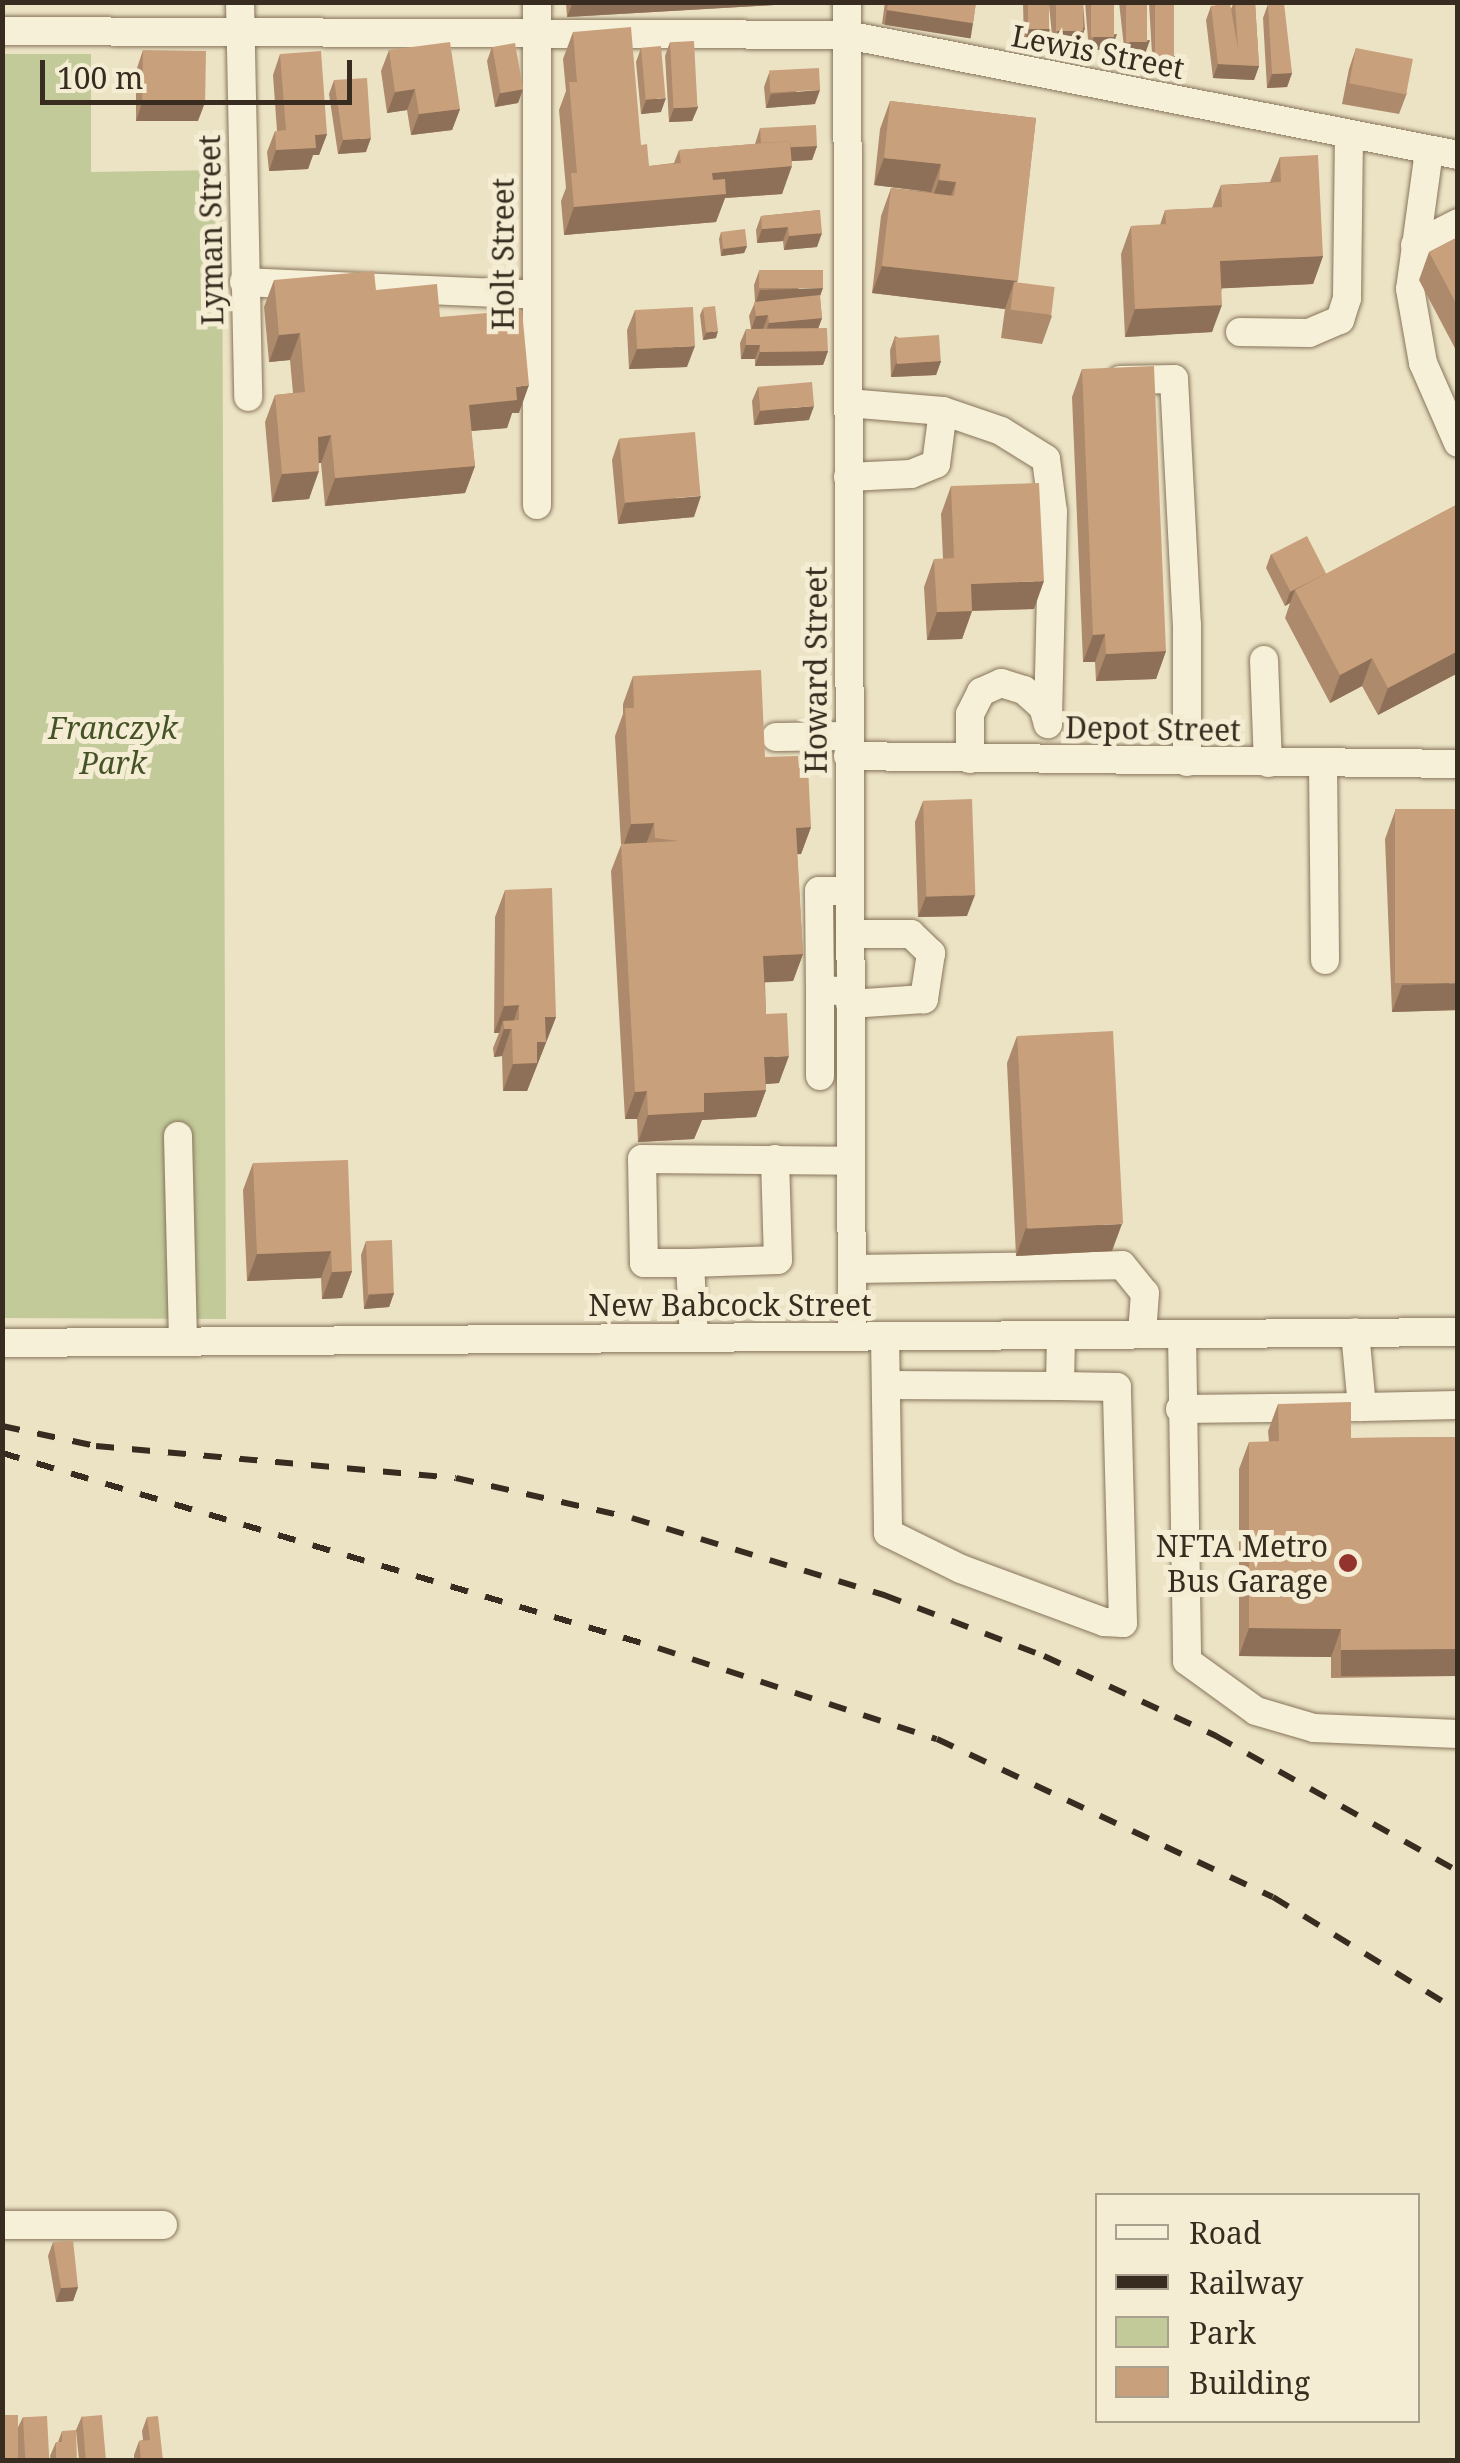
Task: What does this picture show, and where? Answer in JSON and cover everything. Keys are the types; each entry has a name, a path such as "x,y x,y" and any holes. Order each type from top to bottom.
{"street":[{"name":"Holt Street","path":"537,2 537,504"},
{"name":"Howard Street","path":"847,2 852,1336"},
{"name":"Lewis Street","path":"2,31 240,17 537,33 847,35 1458,155"},
{"name":"Lyman Street","path":"240,17 248,397"},
{"path":"1240,332 1309,333 1340,320 1347,298 1349,135"},
{"path":"1429,150 1415,245 1414,331 1458,443"},
{"path":"1415,245 1458,223"},
{"path":"244,282 536,295"},
{"path":"1098,381 1174,379 1187,625 1186,762"},
{"path":"848,403 942,411 1000,431 1046,459 1053,512 1050,760"},
{"path":"848,477 911,474 936,464 942,411"},
{"path":"1264,660 1268,763"},
{"path":"970,758 970,714 981,692 1001,683 1024,690 1043,707 1048,723"},
{"name":"Depot Street","path":"776,737 970,758 1458,764"},
{"path":"1324,763 1325,960"},
{"path":"820,1076 819,891 849,891"},
{"path":"820,990 850,998 924,999 931,953 911,934 850,934"},
{"path":"178,1136 182,1342"},
{"path":"775,1158 778,1260 644,1263 642,1159 775,1158 851,1161"},
{"path":"690,1263 694,1338"},
{"path":"852,1269 1122,1265 1144,1293 1142,1334"},
{"path":"1355,1332 1362,1407"},
{"name":"New Babcock Street","path":"2,1343 1458,1332"},
{"path":"1182,1334 1180,1409 1187,1661 1256,1711 1314,1728 1458,1734"},
{"path":"1060,1386 1062,1335"},
{"path":"885,1336 889,1385 888,1534 961,1569 1123,1623 1117,1386 889,1385"},
{"path":"1180,1409 1458,1405"},
{"path":"2,2225 163,2224"}],"green space":[{"name":"Franczyk Park","path":"3,54 91,54 91,172 222,170 226,1319 3,1318"}],"building":[{"path":"888,2 976,2 973,23 887,10"},
{"path":"1028,2 1049,2 1049,29 1028,29"},
{"path":"1056,2 1083,2 1083,31 1056,31"},
{"path":"1091,2 1114,2 1114,37 1091,37"},
{"path":"1126,2 1147,2 1147,42 1126,42"},
{"path":"1155,2 1174,2 1174,57 1155,57"},
{"path":"1235,2 1255,2 1259,66 1218,64 1211,6 1230,3 1238,49"},
{"path":"1284,3 1292,73 1272,74 1268,4"},
{"path":"631,27 641,145 647,144 649,166 681,163 679,150 790,141 792,166 712,173 713,180 725,179 726,194 574,207 571,173 577,173 569,82 577,82 573,32"},
{"path":"694,41 697,107 673,108 670,42"},
{"path":"450,42 460,109 419,114 415,89 395,92 389,50"},
{"path":"515,43 523,89 501,93 492,47"},
{"path":"661,46 666,98 646,100 641,48"},
{"path":"1356,48 1413,59 1406,94 1349,83"},
{"path":"143,50 206,51 205,101 142,100"},
{"path":"321,51 327,134 315,135 316,148 276,150 275,131 286,130 280,54"},
{"path":"819,68 820,90 770,93 769,71"},
{"path":"367,78 371,138 343,140 334,80"},
{"path":"890,101 1036,118 1018,281 882,266 891,188 954,196 956,182 939,180 941,164 884,158"},
{"path":"816,125 817,146 791,147 790,141 761,143 760,128"},
{"path":"1318,155 1323,256 1220,261 1222,305 1135,309 1131,226 1166,224 1165,210 1222,207 1221,185 1281,182 1280,157"},
{"path":"820,210 822,233 789,236 788,227 762,229 761,216"},
{"path":"745,229 747,246 723,249 721,232"},
{"path":"1458,237 1458,307 1429,252"},
{"path":"759,270 823,270 823,288 759,288"},
{"path":"374,271 376,290 437,284 440,317 522,310 529,385 516,387 517,400 469,405 475,466 335,478 331,435 318,437 319,471 282,474 275,395 305,392 300,333 279,335 274,280"},
{"path":"1014,282 1055,287 1051,315 1011,310"},
{"path":"820,295 822,318 769,323 768,315 756,316 754,302"},
{"path":"715,306 718,331 706,332 703,307"},
{"path":"693,307 695,346 637,349 635,310"},
{"path":"827,328 828,351 760,352 760,345 746,345 746,329"},
{"path":"939,335 941,361 897,364 895,338"},
{"path":"1154,366 1166,651 1106,654 1105,634 1093,635 1082,369"},
{"path":"812,382 814,406 760,411 758,387"},
{"path":"695,432 701,496 625,502 619,439"},
{"path":"1039,483 1044,581 971,584 972,611 937,612 934,559 954,558 951,486"},
{"path":"1458,504 1458,651 1388,688 1372,658 1340,675 1295,590"},
{"path":"1307,536 1326,573 1290,592 1271,554"},
{"path":"761,670 765,757 798,756 799,768 808,767 811,827 796,828 803,954 763,956 766,1014 787,1013 789,1056 764,1057 766,1090 704,1093 704,1112 648,1115 647,1091 635,1092 621,844 679,841 655,838 654,823 631,824 625,708 634,708 633,676"},
{"path":"972,799 975,895 926,897 923,801"},
{"path":"1395,809 1458,809 1458,983 1395,983"},
{"path":"552,888 556,1017 545,1017 546,1042 537,1042 537,1063 513,1064 512,1029 504,1029 503,1021 519,1020 519,1005 504,1006 505,890"},
{"path":"1113,1031 1123,1224 1027,1229 1017,1036"},
{"path":"348,1160 352,1271 332,1272 331,1251 257,1254 253,1163"},
{"path":"392,1240 394,1293 368,1294 366,1241"},
{"name":"NFTA Metro Bus Garage","path":"1351,1402 1351,1438 1458,1437 1458,1649 1341,1650 1341,1629 1249,1628 1249,1442 1279,1441 1278,1404"},
{"path":"73,2240 78,2287 61,2288 53,2242"},
{"path":"2,2415 18,2415 18,2460 2,2460"},
{"path":"102,2415 106,2460 86,2460 82,2417"},
{"path":"47,2416 49,2460 25,2460 23,2417"},
{"path":"158,2416 163,2460 141,2460 139,2441 150,2440 147,2417"},
{"path":"76,2430 77,2460 56,2460 56,2442 62,2442 62,2431"}],"railway":[{"path":"2,1426 96,1446 456,1478 632,1518 884,1595 1044,1656 1216,1736 1458,1871"},
{"path":"2,1453 658,1648 937,1739 1273,1897 1458,2011"}],"place":[{"name":"NFTA Metro Bus Garage","path":"1348,1563"}]}
